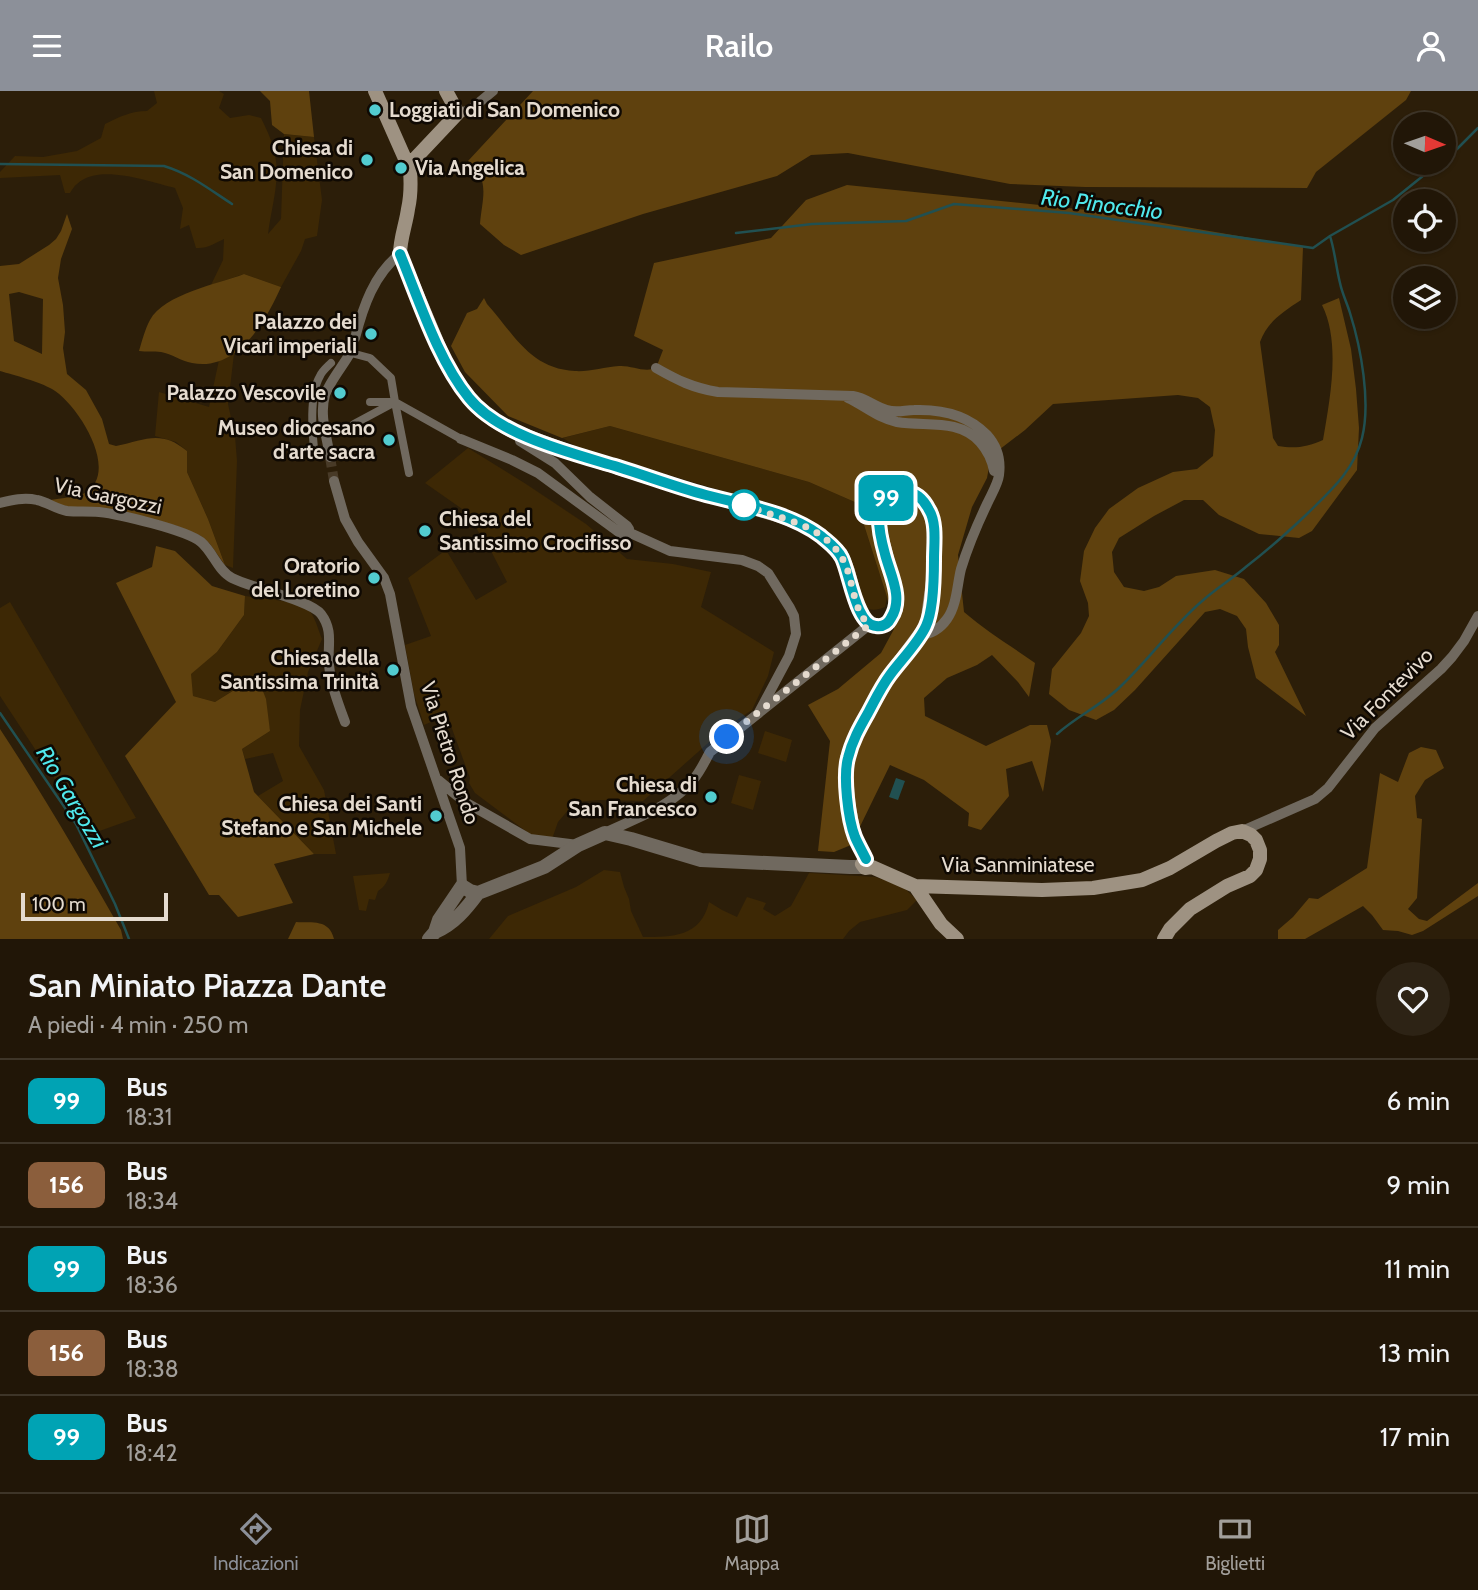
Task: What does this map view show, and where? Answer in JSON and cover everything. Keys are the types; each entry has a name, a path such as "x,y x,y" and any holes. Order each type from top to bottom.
{"main road":[{"path":"374,91 408,166 411,182 400,254 448,368 469,398 492,420 584,457 777,515 810,528 841,554 857,606 869,625 887,624 897,603 880,531 879,508 887,497 908,492 919,496 931,512 934,573 927,625 881,688 855,737 847,761 846,781 854,834 867,864"},
{"path":"408,166 458,113 446,91"},
{"path":"1164,939 1190,909 1227,886 1250,876 1256,870 1260,850 1251,835 1242,831"},
{"name":"Via Sanminiatese","path":"867,864 915,887 1042,890 1093,888 1142,880 1170,868 1216,841 1242,831"},
{"path":"915,887 941,924 957,939"}],"street":[{"path":"458,113 470,110 493,91"},
{"path":"355,338 363,307 377,280 390,261 400,254"},
{"path":"331,363 320,375 314,391 315,456 329,455 323,407 326,392 352,355 370,358 391,378 409,473"},
{"path":"656,368 698,389 863,397 896,412 920,409 964,417 988,436 1000,462 999,477 974,532 948,618 939,628 920,635"},
{"path":"370,402 395,402 461,439 538,473 623,534 628,532 670,551 742,560 768,573 794,616 796,634 789,656 758,714"},
{"path":"354,424 395,402"},
{"path":"519,433 520,441 555,463 590,497 627,526 628,532"},
{"name":"Via Pietro Rondo","path":"334,481 346,522 384,578 390,594 411,706 460,848 462,886"},
{"name":"Via Gargozzi","path":"0,503 18,499 38,500 64,510 100,512 166,528 201,542 230,577 320,612 329,635 328,662 332,685 345,722"},
{"path":"335,529 346,522"},
{"name":"Via Fontevivo","path":"1242,831 1315,799 1328,788 1375,728 1452,657 1478,616"},
{"path":"432,936 464,912 478,893 544,867 578,845 678,796 695,779 710,752 869,625"},
{"path":"436,778 465,802 530,839 578,845"},
{"path":"605,833 701,860 850,867 867,864"},
{"path":"432,936 462,886 478,893"}],"shaded area":[{"path":"154,91 219,91 224,94 219,108 230,118 249,115 261,118 272,144 277,170 268,234 281,219 284,134 314,137 322,200 317,236 305,239 281,287 244,274 211,285 223,260 224,239 207,247 196,248 189,225 180,229 183,208 175,188 111,174 86,178 70,193 65,193 60,175 0,178 0,172 15,156 43,157 77,151 101,138 105,124 130,113 147,111 157,103"},
{"path":"260,91 309,91 314,137 284,134 272,125 270,101"},
{"path":"533,91 1411,91 1406,100 1316,172 1307,188 1010,184 848,153 811,155 777,176 643,214 521,255 504,245 480,224 482,182 480,175 468,161"},
{"path":"847,185 1087,210 1303,247 1301,300 1272,323 1260,342 1273,438 1278,446 1290,447 1306,446 1323,440 1333,354 1328,320 1322,305 1339,298 1351,349 1356,389 1359,428 1357,470 1312,531 1299,538 1259,534 1219,515 1203,500 1184,500 1119,538 1112,552 1114,572 1124,587 1144,591 1159,587 1176,576 1215,570 1244,579 1266,603 1279,625 1279,645 1275,652 1306,716 1256,678 1246,629 1237,616 1220,609 1205,612 1135,690 1114,710 1096,720 1069,710 1049,694 1052,669 1081,633 1089,616 1088,603 1080,581 1084,551 1095,528 1109,509 1138,488 1173,472 1197,469 1213,456 1215,430 1210,407 1198,398 1178,395 1053,404 991,456 987,478 972,507 958,555 964,612 1035,663 1029,697 992,655 947,678 924,698 925,716 986,746 1030,725 1047,725 1051,741 1043,792 1032,761 1006,769 1009,796 981,830 968,826 969,813 924,780 890,765 851,845 834,852 818,851 830,741 808,705 838,689 881,653 894,629 887,597 857,503 809,482 610,426 562,438 508,416 465,372 451,346 467,313 477,309 484,298 524,348 546,364 575,371 619,366 647,370 656,368 663,350 634,336 654,263 771,238 806,200"},
{"path":"67,214 72,229 61,259 58,278 63,305 63,348 67,374 86,390 102,419 109,444 116,446 161,438 178,444 187,451 187,472 225,565 201,536 177,526 113,510 67,509 45,501 83,494 94,484 99,471 97,456 83,423 62,397 41,384 0,371 0,266 19,264 49,245 61,231","holes":["19,292 43,299 42,354 14,341 9,294"]},
{"path":"244,274 281,287 258,328 236,352 223,360 208,364 188,362 161,352 139,351 150,320 167,303 192,291"},
{"path":"234,354 228,404 237,461 233,568 225,565 187,472 187,451 176,442 155,436 159,392 209,407 219,360"},
{"path":"610,426 809,482 857,503 887,597 885,607 873,610 862,605 818,526 800,516 578,448 563,438"},
{"path":"468,448 586,524 627,559 711,572 701,607 774,652 768,676 752,710 725,728 643,801 575,802 558,822 552,839 531,835 475,793 469,783 470,778 447,715 424,725 414,694 405,645 431,636 408,578 446,550 476,600 507,582 465,511 425,483"},
{"path":"156,546 175,551 212,586 245,596 244,615 217,652 191,674 193,696 215,702 257,676 266,699 270,731 242,749 254,792 314,854 274,864 293,903 238,917 219,895 209,895 125,756 176,702 116,583 152,567"},
{"path":"245,596 307,608 322,639 308,672 300,710 299,746 324,790 336,854 314,854 258,796 283,781 273,753 245,759 242,749 270,731 257,676 215,702 193,696 190,674 217,652 244,615"},
{"path":"10,602 136,818 91,834 0,696 0,608"},
{"path":"0,729 77,854 121,930 123,939 0,939"},
{"path":"765,731 792,740 786,762 758,753"},
{"path":"1421,747 1436,750 1444,768 1425,780 1415,796 1417,818 1422,819 1417,898 1408,909 1419,919 1427,921 1478,883 1478,896 1423,931 1412,935 1383,930 1363,906 1305,939 1278,939 1278,930 1309,898 1318,899 1367,868 1380,773 1398,782 1409,753"},
{"path":"739,775 761,781 753,810 731,803"},
{"path":"604,870 620,872 631,911 643,937 684,933 699,922 709,902 737,917 747,897 766,903 763,909 775,916 791,906 809,873 875,877 901,885 917,900 907,910 860,922 843,939 489,939 508,916 576,887"},
{"path":"390,873 375,900 369,899 366,911 359,910 353,876"},
{"path":"296,922 324,925 334,939 288,939"}],"water":[{"path":"896,778 905,781 898,800 889,797"}],"waterway":[{"name":"Rio Pinocchio","path":"1456,150 1478,128"},
{"path":"0,164 164,166 191,178 232,204"},
{"name":"Rio Pinocchio","path":"736,233 812,224 906,221 954,204 1069,213 1313,248 1393,200 1424,175"},
{"path":"1057,734 1121,686 1190,612 1307,514 1340,480 1353,461 1365,424 1364,375 1330,236"},
{"name":"Rio Gargozzi","path":"0,713 76,824 129,939"}],"tunnel":[{"path":"330,457 334,481"}],"bus line":[{"name":"99","path":"400,254 448,368 469,398 492,420 510,430 584,457 785,517 810,528 841,554 857,606 869,625 875,627 887,624 897,603 880,531 879,508 887,497 895,493 908,492 919,496 931,512 934,537 934,573 927,625 887,679 855,737 847,761 846,781 854,834 866,859"}],"place":[{"name":"Loggiati di San Domenico","path":"375,110"},
{"name":"Chiesa di San Domenico","path":"367,160"},
{"name":"Via Angelica","path":"401,168"},
{"name":"Palazzo dei Vicari imperiali","path":"371,334"},
{"name":"Palazzo Vescovile","path":"340,393"},
{"name":"Museo diocesano d'arte sacra","path":"389,440"},
{"name":"Chiesa del Santissimo Crocifisso","path":"425,531"},
{"name":"Oratorio del Loretino","path":"374,578"},
{"name":"Chiesa della Santissima Trinità","path":"393,670"},
{"name":"Chiesa di San Francesco","path":"711,797"},
{"name":"Chiesa dei Santi Stefano e San Michele","path":"436,816"}],"route":[{"path":"727,737 869,625 857,606 841,554 834,547 810,528 785,517 744,505"}]}
